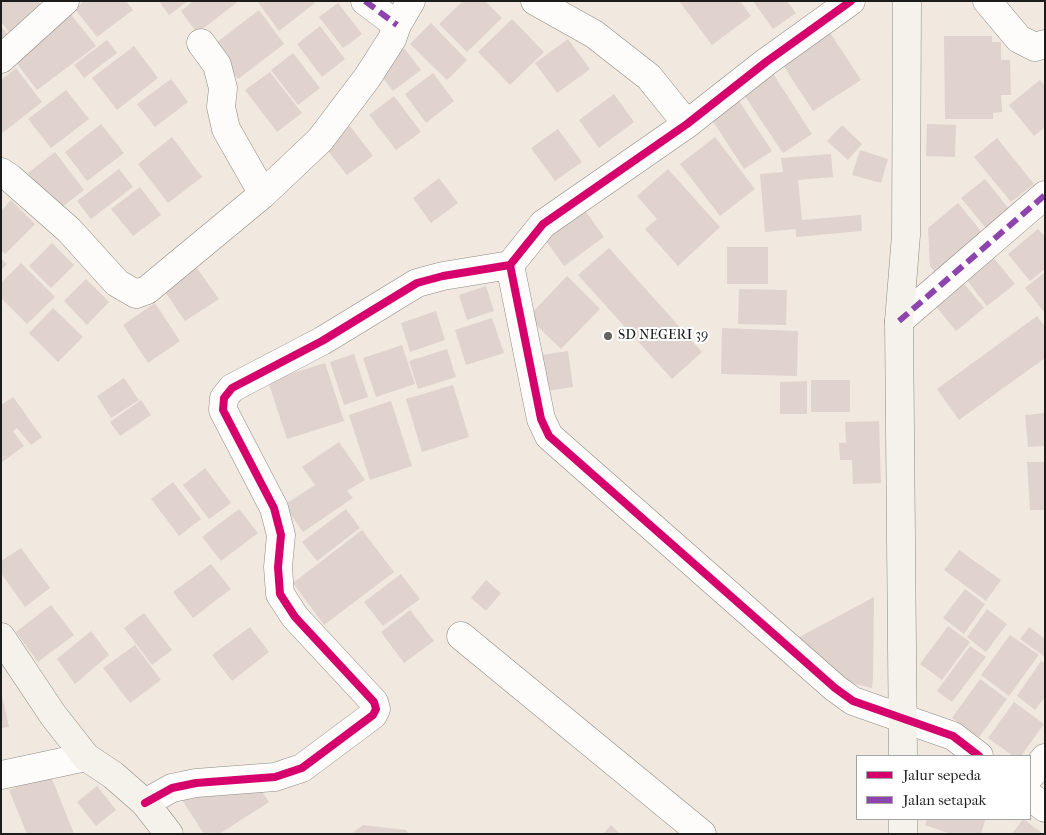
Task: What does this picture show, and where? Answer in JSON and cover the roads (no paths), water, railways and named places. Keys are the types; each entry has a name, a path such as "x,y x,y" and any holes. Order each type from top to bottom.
{"main road":[{"path":"903,755 899,320 906,235 906,1"},
{"path":"1,637 53,715 86,757 113,775 145,803 169,834"},
{"path":"903,820 903,834"}],"street":[{"path":"1,59 65,1"},
{"path":"365,1 397,25"},
{"path":"1,172 69,230 117,283 136,294 147,290 263,194 320,140 372,70 392,39 397,25 411,1"},
{"path":"535,1 594,34 649,77 686,124"},
{"path":"145,803 172,788 196,783 275,777 302,768 372,715 376,709 374,702 295,617 280,594 278,567 281,535 279,526 274,508 223,410 224,398 232,388 322,341 417,282 510,265 543,224 686,124 766,62 851,1"},
{"path":"987,1 1019,39 1035,47 1045,44"},
{"path":"201,43 217,65 223,88 221,107 226,129 263,194"},
{"path":"899,320 1045,195"},
{"path":"510,265 541,419 549,436 853,702 953,736 978,755"},
{"path":"461,636 702,834"},
{"path":"1,775 86,757"},
{"path":"1031,775 1045,758"},
{"path":"1031,797 1045,808"}],"place":[{"name":"SD NEGERI 39","path":"608,336"}]}
